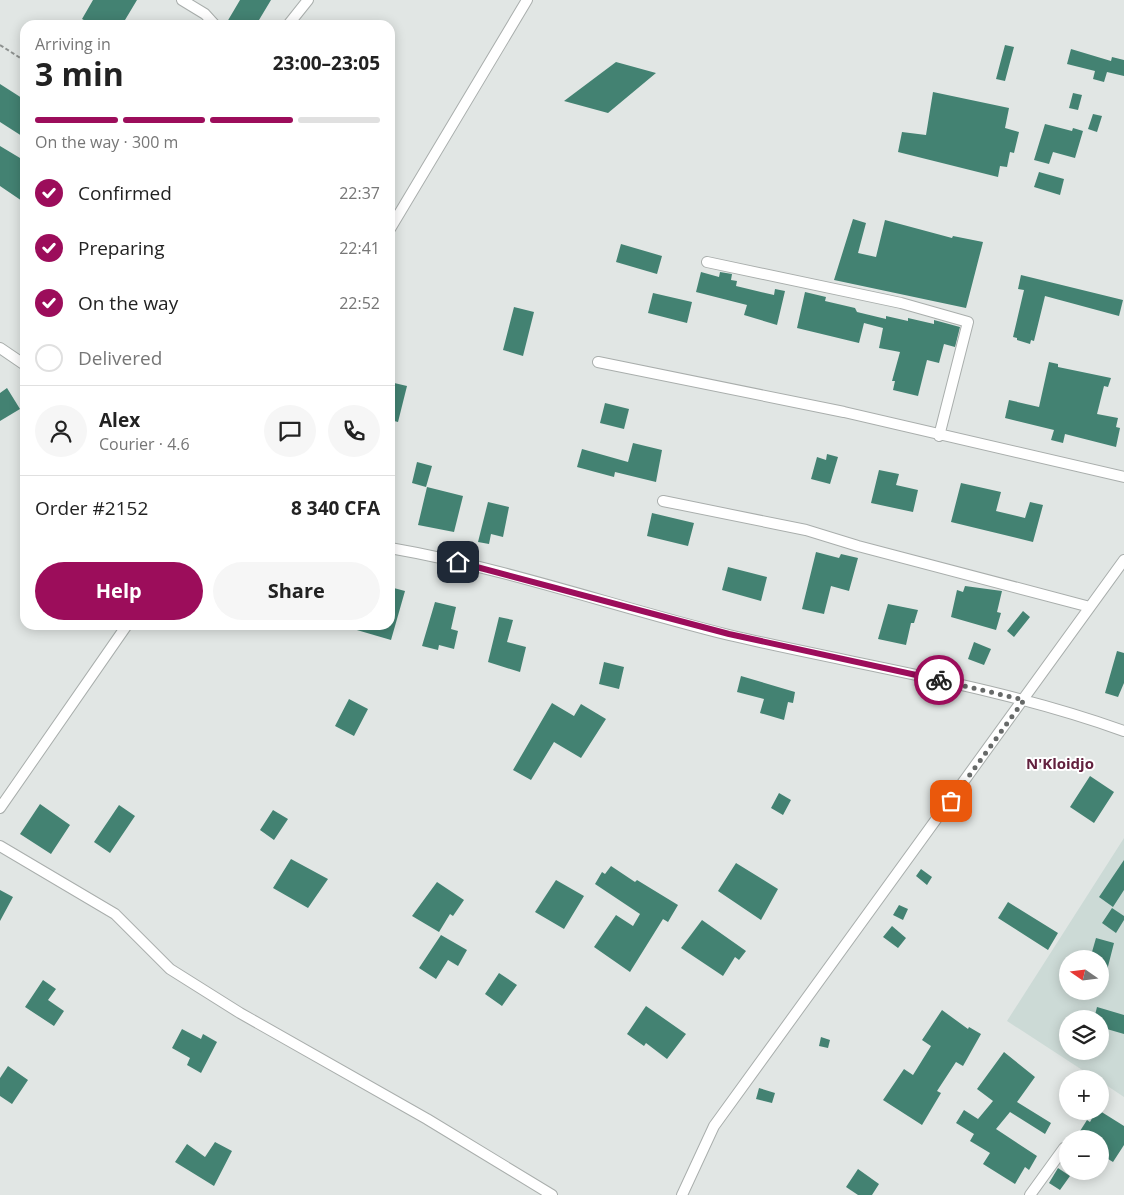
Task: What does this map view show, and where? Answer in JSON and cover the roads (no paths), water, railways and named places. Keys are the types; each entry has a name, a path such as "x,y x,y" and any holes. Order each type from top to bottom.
{"street":[{"path":"182,0 205,14 210,20"},
{"path":"292,20 308,0"},
{"path":"395,221 527,0"},
{"path":"707,262 901,303 968,322 939,436"},
{"path":"0,348 20,362"},
{"path":"598,362 844,412 939,436 1124,477"},
{"path":"663,501 806,530 858,546 1090,608"},
{"path":"395,549 439,556 729,634 1024,700 1124,731"},
{"path":"682,1195 714,1126 1124,560"},
{"path":"0,808 124,630"},
{"path":"0,846 115,914 170,969 193,984 316,1058 426,1118 552,1195"},
{"path":"1030,1195 1059,1155"}],"district":[{"name":"N'Kloidjo","path":"1060,763"}]}
